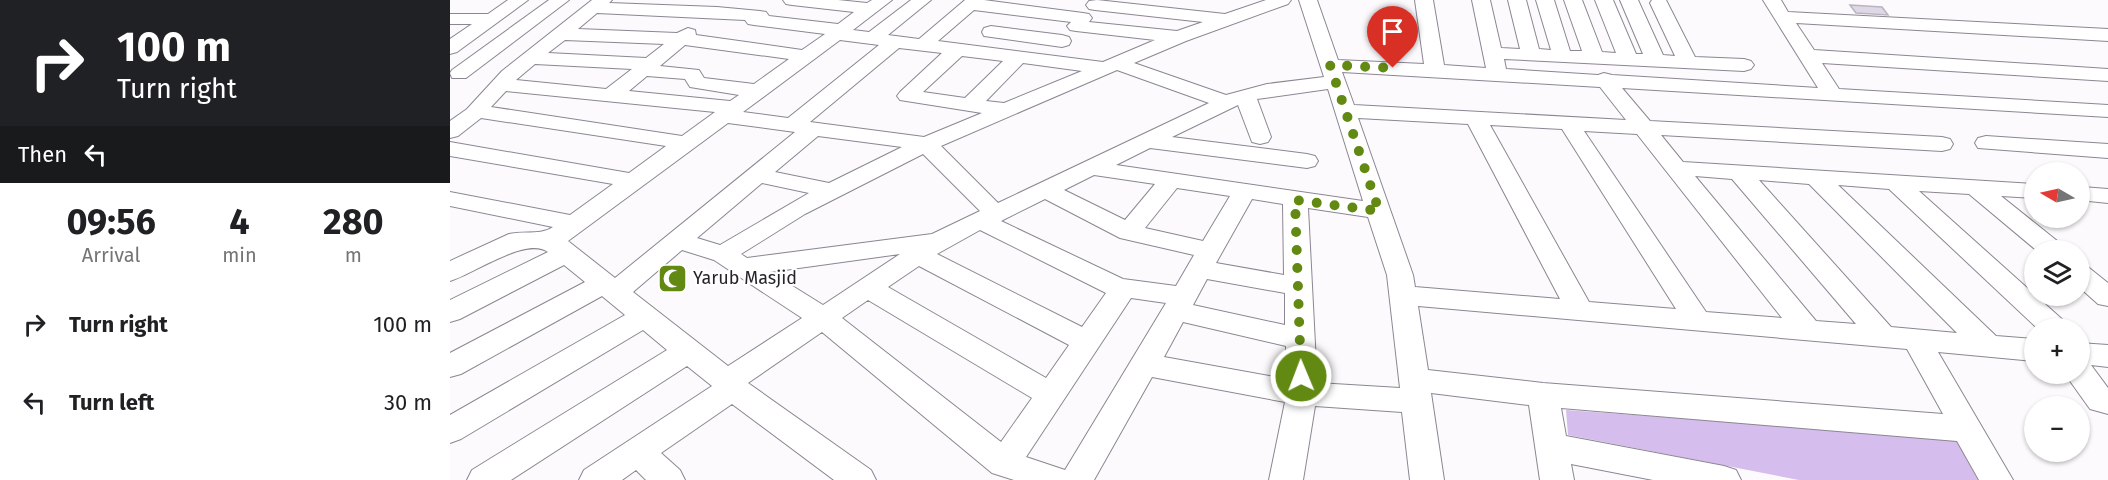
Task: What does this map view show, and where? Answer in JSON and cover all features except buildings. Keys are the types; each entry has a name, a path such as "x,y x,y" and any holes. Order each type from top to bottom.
{"street":[{"path":"451,47 519,0"},
{"path":"453,79 560,0"},
{"path":"611,95 734,0"},
{"path":"785,0 754,20 1044,60 1112,61 1236,99 1260,137"},
{"path":"792,0 877,4"},
{"path":"873,38 922,0"},
{"path":"733,261 796,209 926,144 1007,110 1112,61 1282,0"},
{"path":"1308,0 1400,275 1427,480"},
{"path":"1424,0 1435,70"},
{"path":"1481,0 1498,74"},
{"path":"1517,0 1531,55"},
{"path":"1545,0 1562,56"},
{"path":"1573,0 1594,58"},
{"path":"1604,0 1628,59"},
{"path":"1629,0 1656,61"},
{"path":"1772,0 1833,95"},
{"path":"923,45 973,2 1015,10 1088,12 1147,5 1228,20"},
{"path":"1659,3 1688,62"},
{"path":"453,127 477,111 501,83 529,58 598,4 637,5 760,16"},
{"path":"450,312 559,247 576,224 877,4"},
{"path":"1112,61 1127,31 1147,5"},
{"path":"1007,110 907,96 991,32 1015,10"},
{"path":"1088,12 1127,31 1179,37"},
{"path":"1044,60 1088,12"},
{"path":"1784,17 2108,35"},
{"path":"451,19 493,19"},
{"path":"991,32 1062,41"},
{"path":"561,34 681,39 806,56"},
{"path":"450,366 610,288 678,241 757,175 802,128 896,41"},
{"path":"1492,53 1744,65"},
{"path":"1810,56 2108,75"},
{"path":"970,105 1018,57"},
{"path":"529,58 646,67 692,75 697,83 758,91"},
{"path":"596,480 639,452 823,318 928,248 1236,99 1333,73 1435,70 2108,111"},
{"path":"453,79 611,95 729,112 802,128 926,144 989,217 1117,287 1300,339"},
{"path":"1604,79 1808,331"},
{"path":"477,111 687,143"},
{"path":"1345,111 1942,144"},
{"path":"1476,119 1580,310"},
{"path":"1569,124 1698,321"},
{"path":"1148,141 1308,162"},
{"path":"1986,143 2108,151"},
{"path":"450,149 635,181"},
{"path":"1092,168 1379,211"},
{"path":"1676,168 2024,190"},
{"path":"1739,172 1883,338"},
{"path":"757,175 832,191"},
{"path":"1816,177 1988,346"},
{"path":"1129,232 1170,181"},
{"path":"1895,182 2043,318"},
{"path":"1974,187 2040,240"},
{"path":"1045,190 1129,232 1205,260 1299,286"},
{"path":"1077,480 1244,192"},
{"path":"2090,195 2108,196"},
{"path":"450,199 576,224"},
{"path":"1286,480 1302,394 1295,200"},
{"path":"450,272 518,240 559,247 729,385 859,480"},
{"path":"678,241 733,261 823,318 1004,463 1055,480"},
{"path":"733,261 928,248 1088,342"},
{"path":"2090,282 2108,297"},
{"path":"868,288 1051,395"},
{"path":"1004,463 1124,288"},
{"path":"1403,295 2024,349"},
{"path":"450,430 645,316"},
{"path":"1916,340 1996,480"},
{"path":"484,480 688,351"},
{"path":"1144,364 1302,394 1416,391 1543,395 1966,429"},
{"path":"2090,370 2102,401 2108,402"},
{"path":"1543,395 1557,480"},
{"path":"1553,447 1636,471 1724,480"},
{"path":"639,452 668,480"}],"shaded area":[{"path":"1566,410 1955,438 1978,480 1799,480 1568,435"}],"place":[{"name":"Yarub Masjid","path":"672,278"}],"route":[{"path":"1301,376 1295,200 1379,211 1330,65 1393,68"}]}
